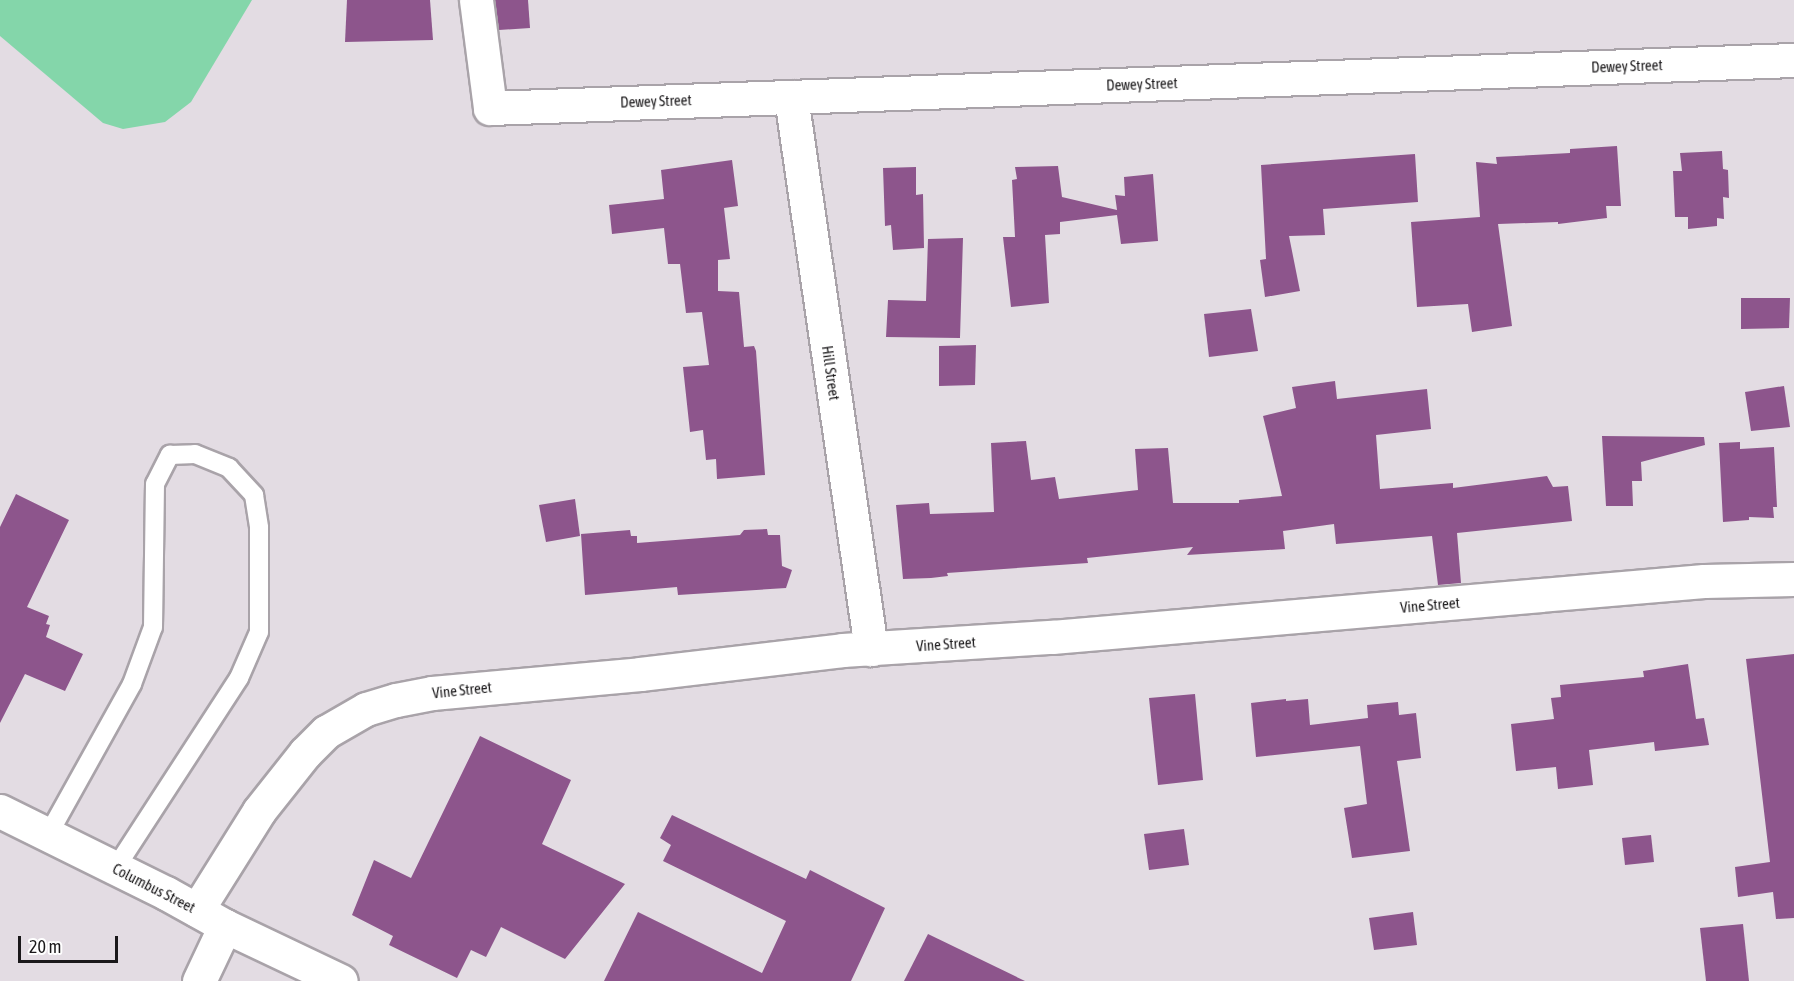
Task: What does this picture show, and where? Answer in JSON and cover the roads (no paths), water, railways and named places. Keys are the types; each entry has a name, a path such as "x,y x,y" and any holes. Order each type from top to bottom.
{"street":[{"name":"Dewey Street","path":"476,0 490,108 1794,60"},
{"name":"Hill Street","path":"791,98 871,649"},
{"name":"Vine Street","path":"197,910 259,811 305,753 326,732 366,709 432,693 871,649 1052,637 1704,581 1794,579"},
{"name":"Columbus Street","path":"0,811 225,926 341,981"},
{"path":"200,981 225,926"}],"lane":[{"path":"48,835 132,684 153,627 155,484 170,455 195,454 229,468 254,495 260,528 259,632 239,678 116,869"}]}
